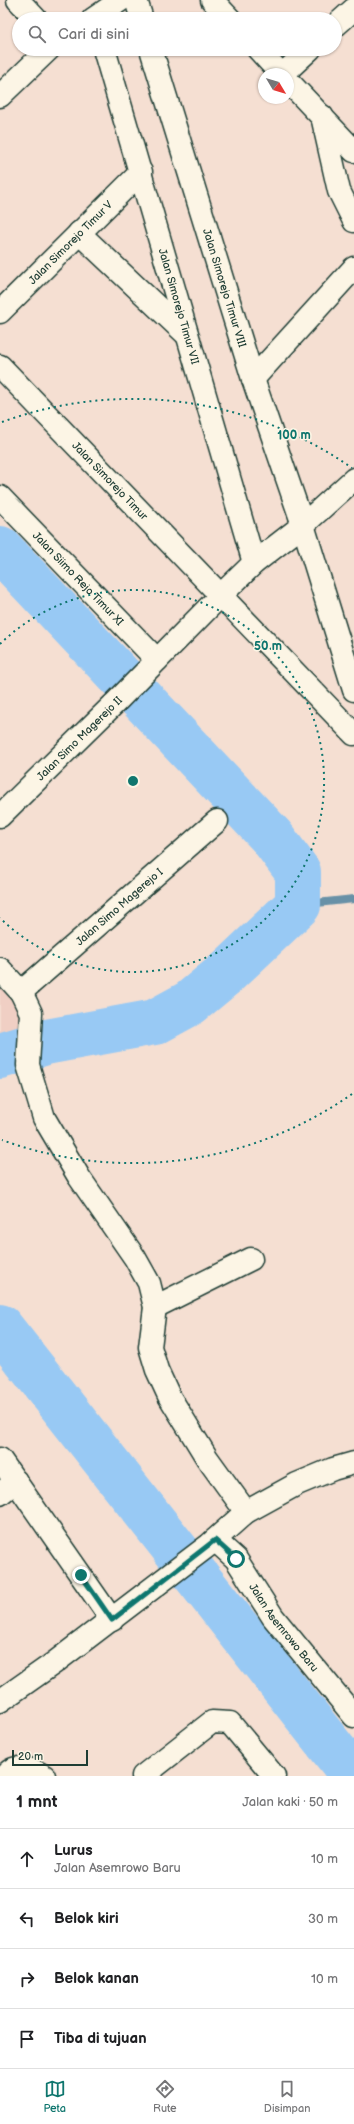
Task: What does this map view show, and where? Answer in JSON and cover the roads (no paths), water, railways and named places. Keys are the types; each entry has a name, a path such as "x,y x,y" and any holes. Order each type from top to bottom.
{"street":[{"path":"18,0 29,12"},
{"path":"104,12 121,0"},
{"path":"136,0 140,12"},
{"path":"212,0 223,12"},
{"path":"342,20 354,9"},
{"path":"0,96 42,56"},
{"name":"Jalan Simorejo Timur VII","path":"106,56 254,563"},
{"name":"Jalan Simorejo Timur VIII","path":"153,56 253,379 303,525 352,676"},
{"path":"265,56 276,68"},
{"path":"289,68 302,56"},
{"path":"294,87 354,151"},
{"path":"322,116 339,191 354,221"},
{"name":"Jalan Simorejo Timur V","path":"0,312 141,172"},
{"path":"79,233 188,336"},
{"path":"253,379 354,268"},
{"name":"Jalan Simorejo Timur","path":"0,366 354,734"},
{"path":"157,660 254,563 303,525 354,479"},
{"name":"Jalan Siimo Rejo Timur XI","path":"0,497 157,660"},
{"name":"Jalan Simo Magerejo II","path":"0,816 125,694 157,660"},
{"name":"Jalan Simo Magerejo I","path":"21,992 217,821"},
{"path":"0,969 21,992 31,1013 28,1065 44,1118 79,1177 135,1258 149,1283 155,1307 150,1347 157,1370 169,1396 207,1458 246,1512"},
{"path":"155,1307 251,1259"},
{"path":"0,1458 8,1488 112,1620"},
{"path":"0,1701 112,1620 212,1542 246,1512 297,1484 333,1469 354,1463"},
{"name":"Jalan Asemrowo Baru","path":"212,1542 236,1559 273,1617 354,1716"},
{"path":"143,1776 212,1722 220,1721 230,1723 274,1776"},
{"path":"5,1776 21,1767 36,1771 44,1776"}],"waterway":[{"path":"0,549 272,837 298,872 298,905 225,974 190,1003 155,1022 46,1042 0,1056"},
{"path":"298,905 354,899"},
{"path":"0,1327 354,1776"}]}
